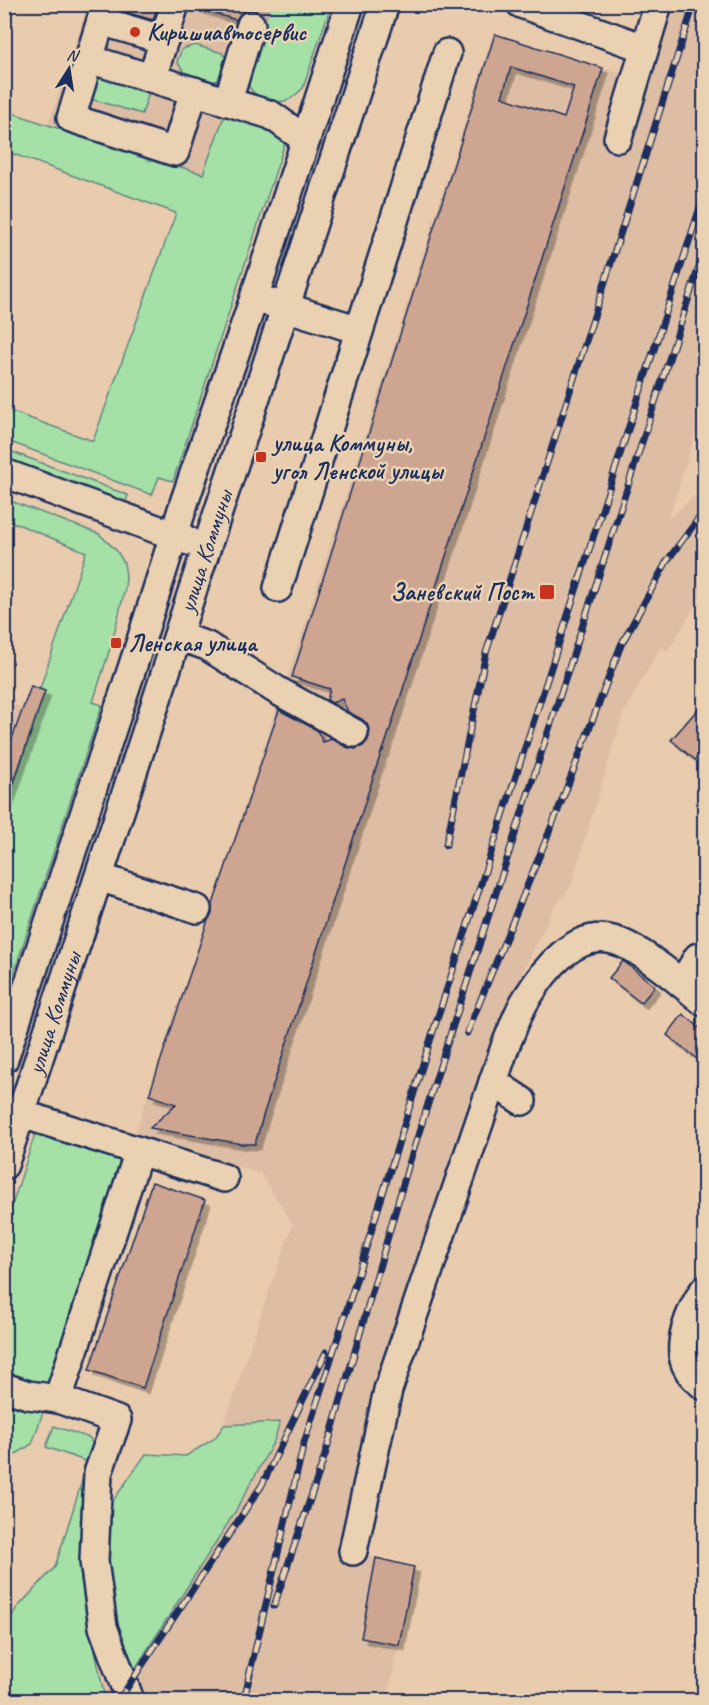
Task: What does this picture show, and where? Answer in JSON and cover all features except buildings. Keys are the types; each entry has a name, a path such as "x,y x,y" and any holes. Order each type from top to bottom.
{"street":[{"path":"152,78 176,4"},
{"name":"улица Коммуны","path":"4,1059 350,4"},
{"name":"улица Коммуны","path":"4,1165 13,1111 99,877 385,4"},
{"path":"522,4 644,48"},
{"path":"618,138 658,4"},
{"path":"164,40 103,13 71,118 175,152 194,91"},
{"path":"228,101 251,25"},
{"path":"278,588 447,54"},
{"path":"89,59 271,115 306,140"},
{"path":"254,298 359,330"},
{"path":"4,473 207,548"},
{"path":"178,636 207,646 278,691 354,734"},
{"path":"99,877 197,909"},
{"path":"353,1551 388,1390 506,1044 526,999 550,966 578,944 598,939 613,940 648,959 705,1002"},
{"path":"682,984 698,957"},
{"path":"493,1082 522,1101"},
{"path":"13,1111 224,1178"},
{"path":"58,1399 140,1151"},
{"path":"705,1290 696,1302 682,1346 687,1369 705,1386"},
{"path":"4,1388 28,1395 58,1399 117,1420 98,1473 94,1561 103,1627 130,1701"}],"shaded area":[{"path":"88,5 124,5 114,37 149,48 185,5 254,26 261,5 270,5 236,109 223,119 204,174 48,125"},
{"path":"664,5 704,5 704,406 668,520 704,487 704,591 667,652 661,646 622,716 571,886 554,907 518,982 476,1098 347,1551 414,1567 387,1700 86,1700 121,1663 215,1438 224,1425 293,1224 261,1174 135,1134 307,618 493,34 622,74"},
{"path":"5,701 37,714 5,811"}],"green space":[{"path":"270,5 331,5 303,88 292,98 283,101 258,96 249,87 247,81 247,73"},
{"path":"195,45 222,53 230,63 226,77 213,82 186,74 177,62 182,49"},
{"path":"94,66 152,83 142,114 84,97"},
{"path":"236,109 283,133 285,143 173,481 159,477 152,495 5,440 7,410 93,441 176,213 5,151 4,110 203,174 223,119"},
{"path":"4,449 128,495 125,504 5,459"},
{"path":"5,499 99,534 117,551 124,563 126,576 112,642 93,702 102,705 5,1000 5,811 37,714 32,712 86,552 5,519"},
{"path":"37,1128 130,1160 58,1386 31,1387 5,1378 5,1227"},
{"path":"5,1400 43,1412 32,1444 5,1461"},
{"path":"280,1422 274,1441 235,1512 128,1680 107,1627 102,1516 146,1454 186,1456 215,1438 224,1425"},
{"path":"54,1426 90,1438 96,1453 87,1610 105,1700 5,1700 5,1630 16,1609 55,1567 88,1462 46,1447"}],"tunnel":[{"path":"251,25 258,4"}],"railway":[{"path":"446,845 486,653 694,4"},
{"path":"248,1680 304,1443 431,1038 704,195"},
{"path":"274,1606 325,1455 408,1167 447,1044 704,251"},
{"path":"467,1033 561,803 621,645 667,561 704,511"},
{"path":"117,1700 262,1485 326,1352"},
{"path":"244,1700 250,1674"}],"place":[{"name":"Киришиавтосервис","path":"135,32"},
{"name":"улица Коммуны, угол Ленской улицы","path":"261,457"},
{"name":"Заневский Пост","path":"547,592"},
{"name":"Ленская улица","path":"116,643"}]}
